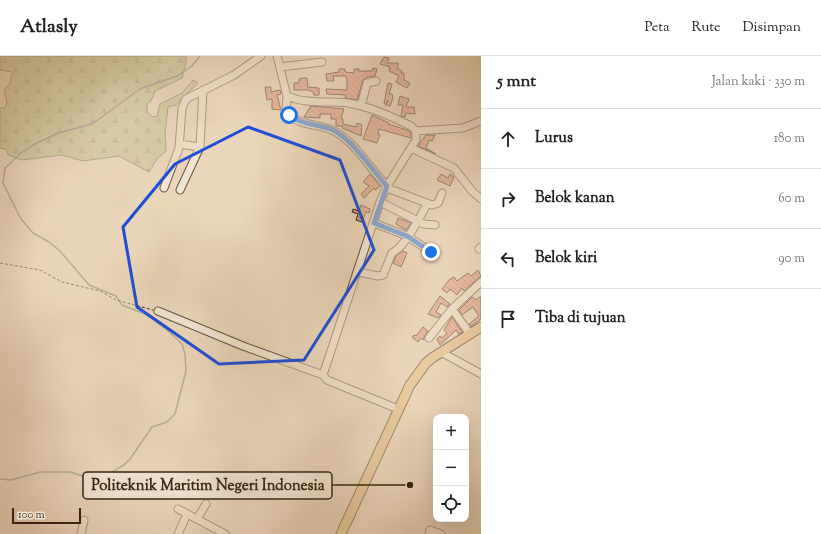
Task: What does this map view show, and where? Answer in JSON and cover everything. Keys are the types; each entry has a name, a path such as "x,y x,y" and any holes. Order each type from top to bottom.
{"main road":[{"path":"341,534 398,408 419,372 426,363 441,352 481,327"}],"street":[{"path":"164,188 180,144 182,108 184,102 203,90 234,75 261,56"},
{"path":"277,56 287,96 286,110 289,115 304,123 333,130 343,137 387,187 432,205 438,203 442,193"},
{"path":"280,67 322,62"},
{"path":"361,106 367,83 376,81"},
{"path":"180,190 200,147 203,90"},
{"path":"287,96 297,99 361,106 394,117 411,126 416,132 416,140 387,187 380,202 323,375"},
{"path":"416,132 463,128 481,121"},
{"path":"180,144 200,147"},
{"path":"411,148 454,168 472,191 481,199"},
{"path":"380,202 424,224 435,225"},
{"path":"358,272 378,276 383,275 392,254 396,252 427,204"},
{"path":"374,223 407,236 431,252"},
{"path":"429,338 452,309 481,282"},
{"path":"452,309 470,334"},
{"path":"158,311 243,346 323,375 327,380 398,408"},
{"path":"441,352 481,374"},
{"path":"197,519 206,504"},
{"path":"178,509 225,534"},
{"path":"178,534 187,514"},
{"path":"81,534 84,520"},
{"path":"429,534 430,530 441,534"}],"path":[{"path":"0,263 40,270 62,282 100,291 116,300 149,310 158,311"}],"highlighted area":[{"path":"248,127 340,160 374,250 304,360 219,364 137,307 123,227 175,164"}],"green space":[{"path":"0,56 186,56 186,63 182,78 155,91 151,101 147,104 147,112 153,117 157,116 160,104 182,93 193,80 198,83 176,105 168,107 165,134 166,151 157,159 149,172 119,156 83,161 62,155 22,160 8,155 6,149 0,148 0,108 4,108 7,102 4,94 5,89 10,83 12,72 0,70"}],"building":[{"path":"384,57 389,58 387,63 398,63 398,69 402,71 401,73 404,73 404,80 410,83 407,88 396,82 399,76 389,71 390,67 380,64"},
{"path":"373,68 377,69 375,76 367,77 363,80 357,100 345,98 346,95 327,94 326,89 347,90 347,79 346,76 333,76 334,81 327,81 326,74 339,72 339,69 345,69 345,72 354,73 354,69 359,69 359,71 372,71"},
{"path":"307,78 308,87 319,88 319,95 314,95 314,93 309,90 294,90 294,83 299,83 299,79"},
{"path":"388,83 392,84 389,94 392,94 393,98 390,106 386,105 388,100 386,104 384,104"},
{"path":"265,87 271,87 271,92 280,90 281,94 277,95 281,110 272,109 272,99 267,100"},
{"path":"400,96 409,99 406,107 414,107 415,114 406,113 405,117 401,116 403,105 398,105"},
{"path":"311,106 344,109 341,118 343,119 343,124 356,127 357,123 362,125 361,136 342,128 343,126 336,126 336,119 331,119 331,114 320,114 320,118 304,117"},
{"path":"372,115 389,123 388,124 407,130 411,133 411,138 379,129 378,134 380,135 377,143 363,139"},
{"path":"426,135 435,135 432,141 429,140 426,148 436,154 418,146"},
{"path":"370,174 380,186 375,190 374,188 364,198 361,194 369,186 363,182"},
{"path":"441,174 448,178 450,174 454,177 450,186 437,180"},
{"path":"361,205 370,209 369,213 366,212 362,222 356,220 358,214 352,212 353,209 359,211"},
{"path":"398,218 411,223 406,230 396,224"},
{"path":"403,251 407,253 401,267 393,263 396,256"},
{"path":"478,270 481,276 464,291 462,288 457,295 450,289 447,293 442,289 449,280 454,277 457,281 468,273 471,276"},
{"path":"440,296 450,304 447,307 441,303 436,312 441,315 438,318 428,314"},
{"path":"481,296 481,319 471,326 469,324 479,316 473,307 462,315 459,310 472,297 476,300"},
{"path":"452,317 462,332 459,334 456,330 440,345 437,339 440,336 442,338 447,333 444,330"},
{"path":"423,327 428,331 424,337 424,340 421,338 418,342 412,337 414,335 416,336"}],"waterway":[{"path":"0,479 11,480 40,472 70,472 89,478 102,478 124,465 130,459 152,427 167,422 175,414 186,371 185,354 182,344 166,329 145,314 122,305 116,296 89,285 60,251 49,242 33,233 21,219 3,183 5,168 21,153 33,145 58,133 92,124 140,89 177,76 192,66 200,56"}],"place":[{"name":"Politeknik Maritim Negeri Indonesia","path":"410,485"}],"route":[{"path":"289,115 304,123 333,130 343,137 387,186 380,202 374,223 407,236 431,252"}]}
